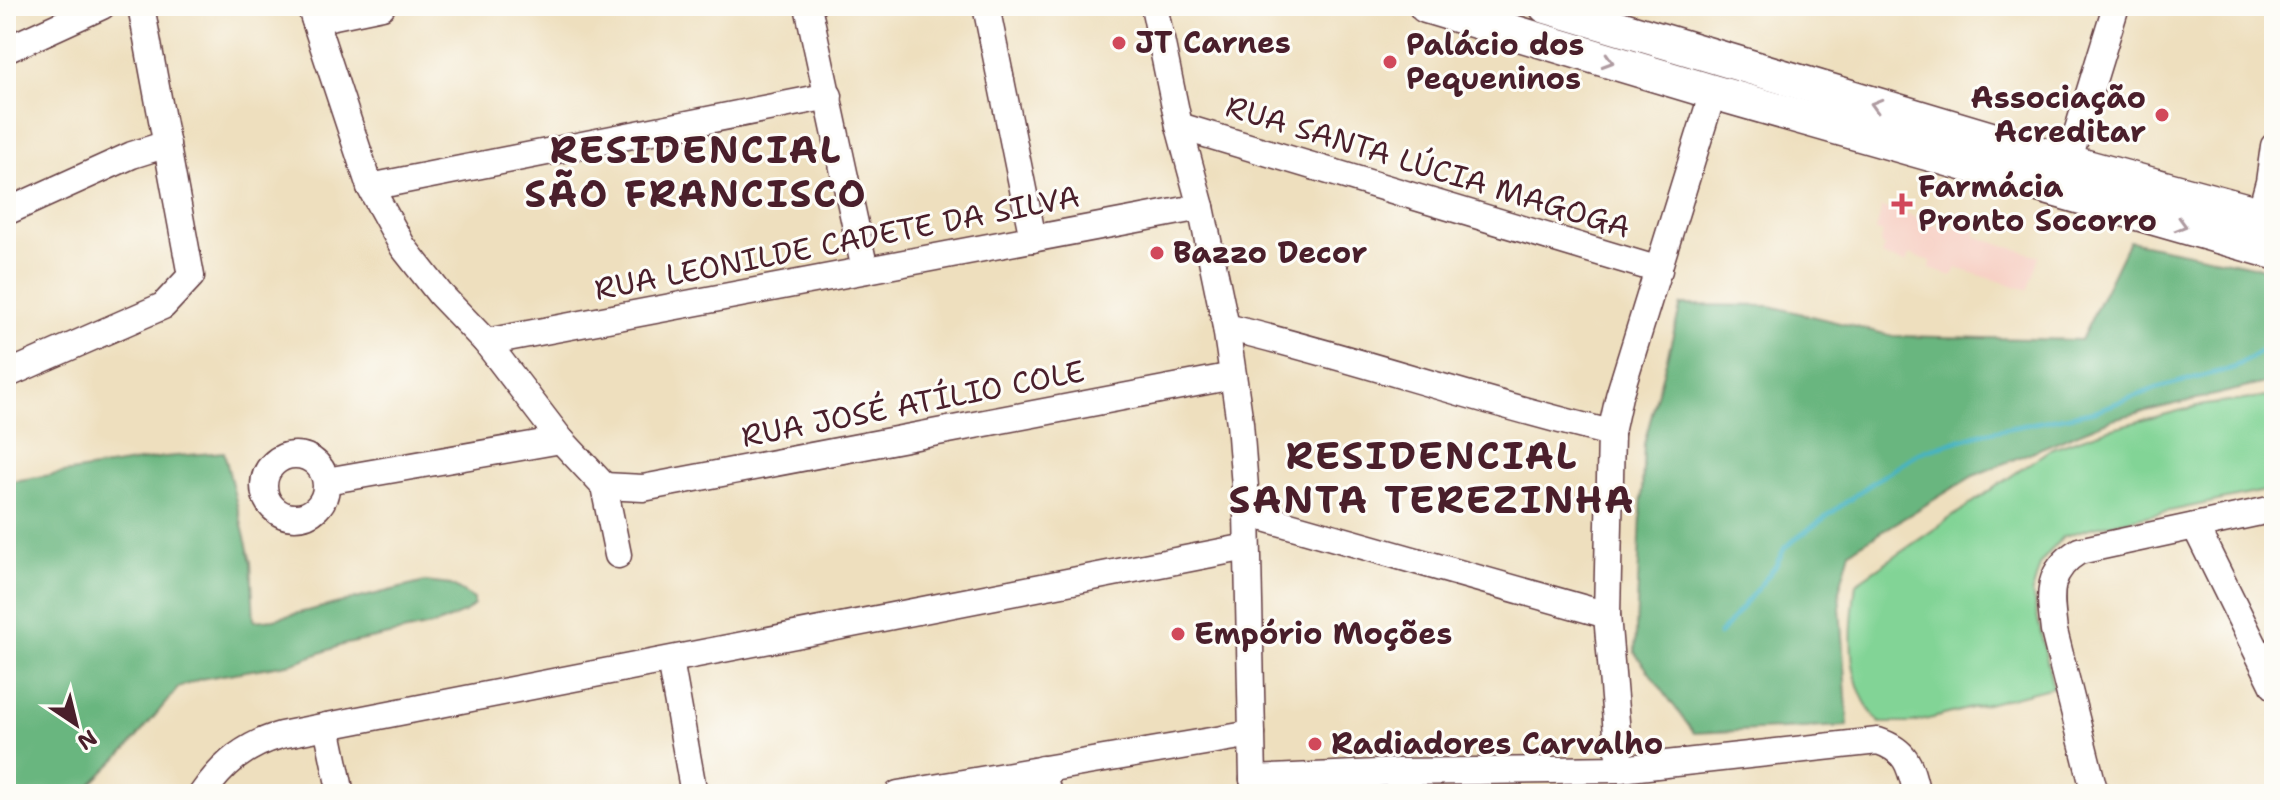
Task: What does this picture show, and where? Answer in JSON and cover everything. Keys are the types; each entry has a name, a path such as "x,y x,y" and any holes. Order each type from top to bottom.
{"main road":[{"path":"1426,6 1713,92 2274,252"},
{"path":"1546,6 2068,162 2270,204"},
{"path":"1891,143 1905,129 1919,130 1993,151 2009,145"}],"street":[{"path":"6,50 102,6"},
{"path":"6,375 163,306 191,276 141,6"},
{"path":"382,6 312,13 370,187 403,247 440,294 486,342 561,440 604,486 618,555"},
{"path":"808,6 865,270"},
{"path":"986,6 1033,239"},
{"path":"1154,6 1226,327 1240,423 1247,513 1255,787 1398,772 1620,769 1878,741 1892,746 1903,755 1911,769 1917,794"},
{"path":"2068,162 2116,6"},
{"path":"1620,769 1607,615 1611,433 1619,396 1713,92"},
{"path":"370,187 829,96"},
{"name":"RUA SANTA LÚCIA MAGOGA","path":"1179,126 1659,270"},
{"path":"6,212 132,155 167,144"},
{"path":"2270,204 2274,146"},
{"name":"RUA LEONILDE CADETE DA SILVA","path":"486,342 1201,207"},
{"path":"1226,327 1611,433"},
{"name":"RUA JOSÉ ATÍLIO COLE","path":"604,486 643,488 1233,376"},
{"path":"326,481 561,440"},
{"path":"2095,794 2054,631 2051,603 2053,580 2063,561 2079,551 2274,509"},
{"path":"1247,513 1607,615"},
{"path":"2195,526 2274,686"},
{"path":"202,794 225,765 250,746 281,735 1247,547"},
{"path":"670,660 694,794"},
{"path":"327,726 341,794"},
{"path":"898,794 1045,782 1252,734"}],"shaded area":[{"path":"1882,207 1954,230 1957,222 1977,227 1975,236 2039,256 2028,290 1956,268 1952,276 1930,269 1931,261 1909,254 1906,263 1881,255 1883,232 1876,231"}],"green space":[{"path":"2129,241 2274,270 2274,381 2112,419 1973,476 1850,551 1839,591 1848,726 1694,733 1635,653 1644,444 1681,305 1770,306 1893,336 2081,340"},
{"path":"2274,396 2274,489 2090,528 2062,537 2041,562 2032,593 2053,687 1913,723 1880,723 1868,708 1860,692 1852,657 1856,583 2052,448 2109,429 2198,406"},
{"path":"224,452 251,562 254,621 274,619 425,582 451,585 474,599 474,605 466,612 435,625 342,645 293,663 200,679 178,688 128,748 81,794 6,794 6,482 165,457"}],"waterway":[{"path":"1719,635 1775,567 1785,547 1920,452 1984,433 2095,411 2157,388 2233,368 2274,344"}],"place":[{"name":"JT Carnes","path":"1119,43"},
{"name":"Palácio dos Pequeninos","path":"1390,62"},
{"name":"Associação Acreditar","path":"2162,115"},
{"name":"Farmácia Pronto Socorro","path":"1902,204"},
{"name":"Bazzo Decor","path":"1157,253"},
{"name":"Empório Moções","path":"1178,634"},
{"name":"Radiadores Carvalho","path":"1315,744"}],"district":[{"name":"RESIDENCIAL SÃO FRANCISCO","path":"696,172"},
{"name":"RESIDENCIAL SANTA TEREZINHA","path":"1432,478"}]}
